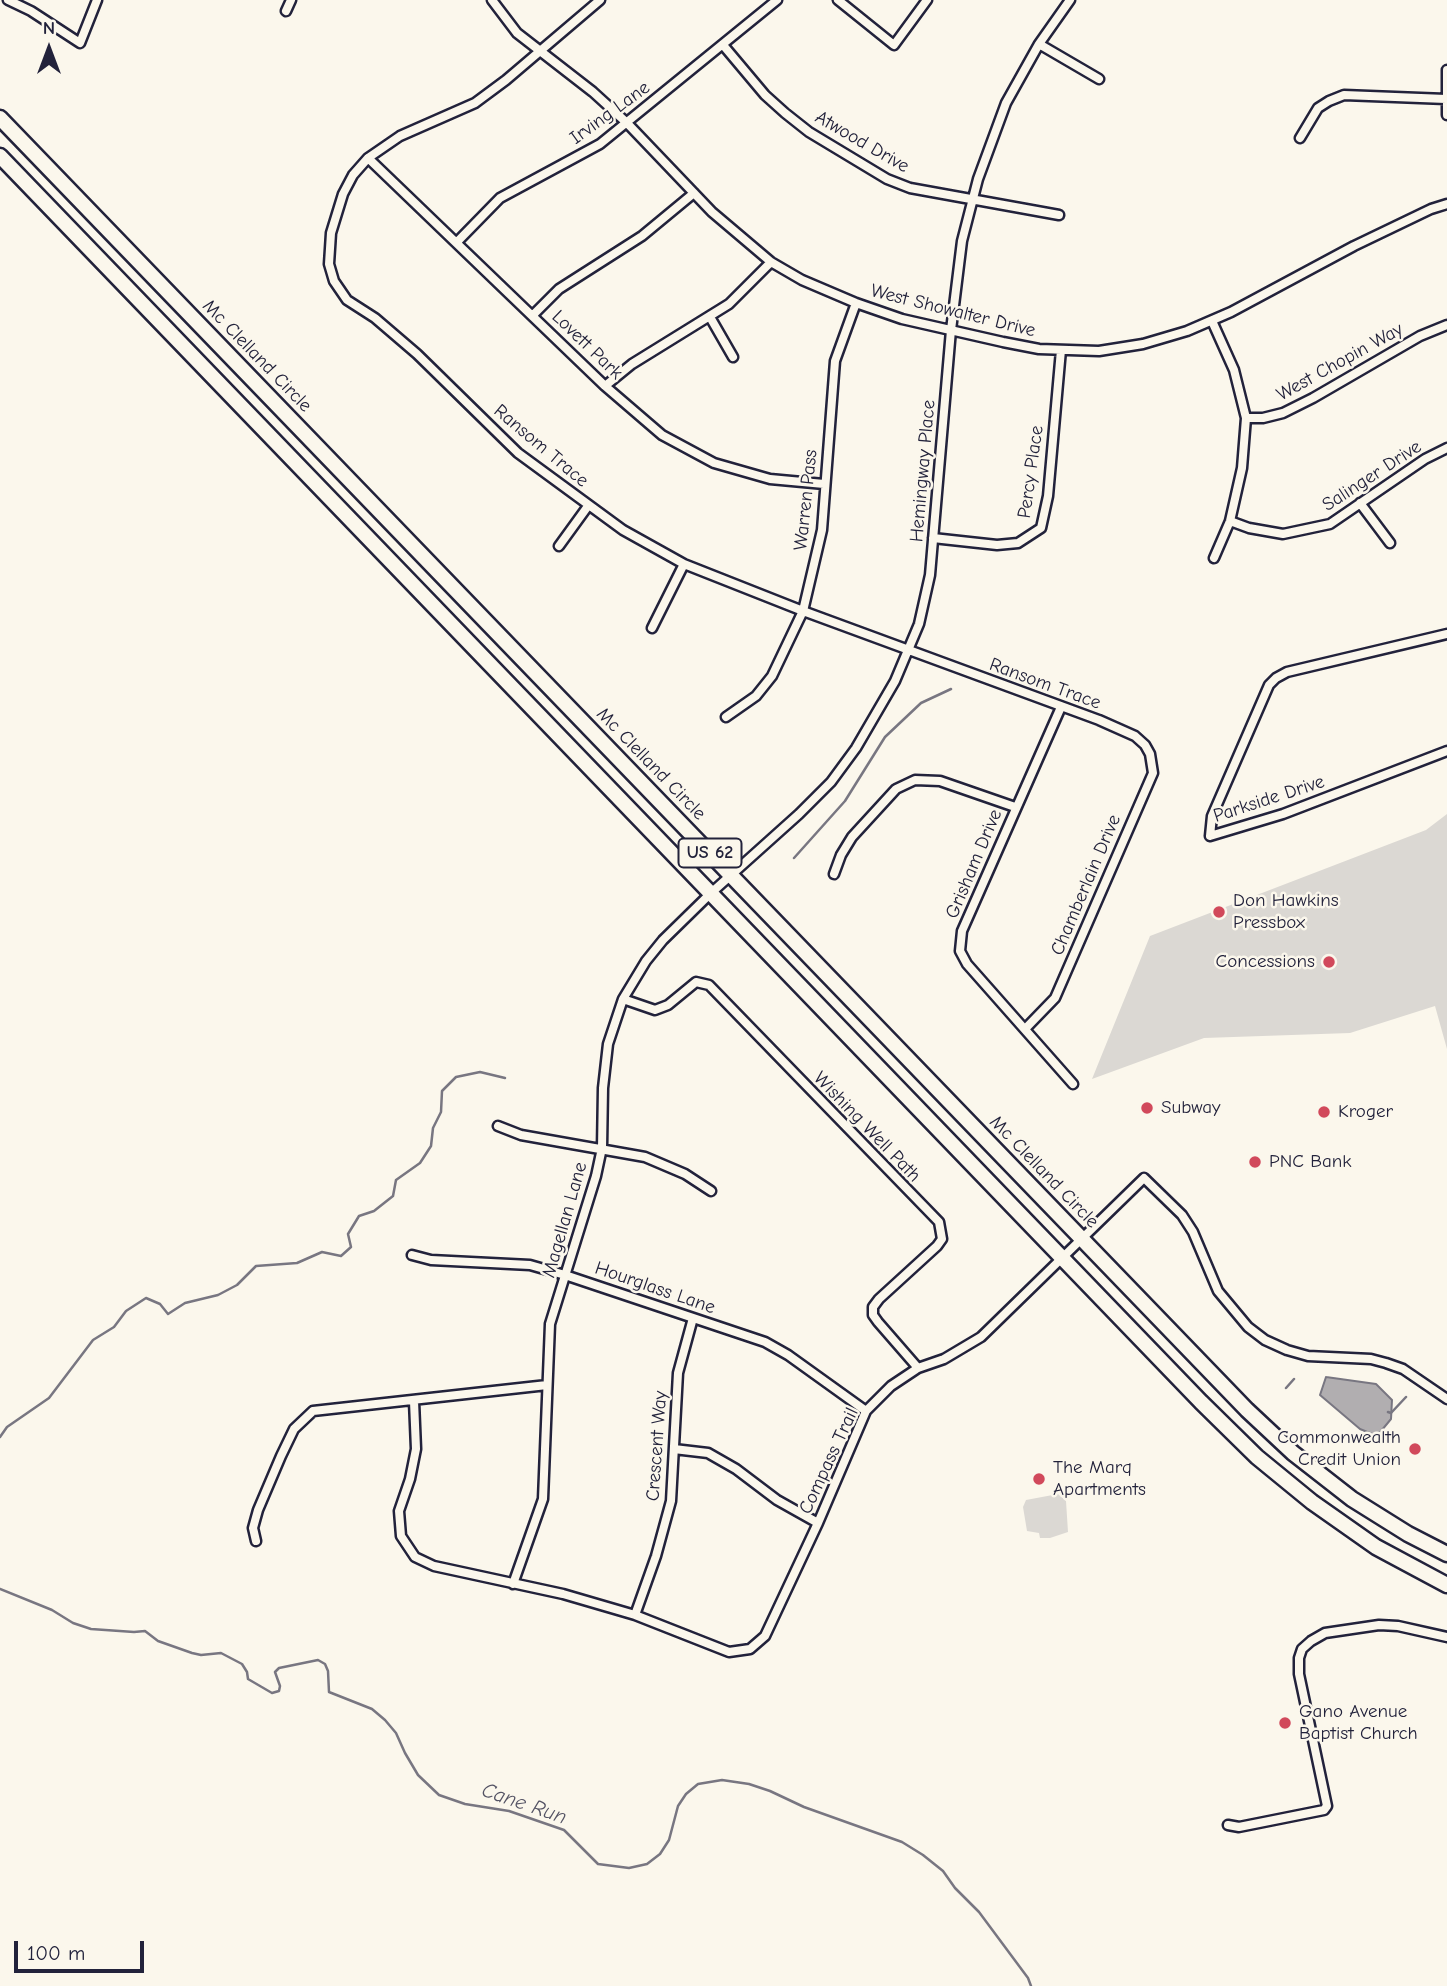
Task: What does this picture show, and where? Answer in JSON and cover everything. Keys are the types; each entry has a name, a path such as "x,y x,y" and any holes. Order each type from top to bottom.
{"highway":[{"name":"Mc Clelland Circle","path":"0,118 1247,1410 1293,1453 1352,1499 1408,1534 1447,1554"},
{"name":"US 62","path":"0,156 1194,1395 1283,1479 1338,1521 1376,1547 1447,1585"}],"street":[{"path":"8,0 80,43 97,0"},
{"path":"286,11 291,0"},
{"name":"West Showalter Drive","path":"492,0 517,33 593,92 627,123 712,212 771,262 802,280 856,303 902,318 1015,345 1099,351 1143,344 1212,321 1354,246 1447,204"},
{"name":"Ransom Trace","path":"600,0 475,103 400,136 368,158 353,175 343,194 331,233 329,264 334,281 347,300 375,318 417,354 518,453 623,530 684,564 1135,736 1145,745"},
{"name":"Irving Lane","path":"457,243 500,198 600,144 777,0"},
{"path":"838,0 894,45 927,0"},
{"name":"Hemingway Place","path":"710,893 831,782 856,748 895,681 919,624 930,575 951,330 962,241 978,179 1006,103 1039,44 1070,0"},
{"path":"1039,44 1099,79"},
{"name":"Atwood Drive","path":"723,46 785,113 838,150 887,179 910,188 1059,215"},
{"path":"1447,70 1447,115"},
{"path":"1300,138 1318,108 1344,95 1446,99"},
{"name":"Lovett Park","path":"368,158 605,386 662,435 714,463 769,479 824,484"},
{"path":"533,315 559,289 642,236 694,193"},
{"path":"605,386 632,364 729,304 771,262"},
{"name":"Warren Pass","path":"726,717 756,695 772,676 803,611 822,530 835,360 856,303"},
{"path":"710,317 733,357"},
{"path":"1212,321 1234,370 1246,418 1242,468 1230,522 1214,558"},
{"name":"West Chopin Way","path":"1246,418 1263,418 1283,413 1420,336 1447,325"},
{"name":"Percy Place","path":"933,538 997,545 1018,543 1041,528 1048,496 1061,350"},
{"name":"Salinger Drive","path":"1230,522 1283,534 1330,524 1425,459 1447,448"},
{"path":"1360,503 1390,543"},
{"path":"559,546 588,506"},
{"path":"652,628 684,564"},
{"name":"Parkside Drive","path":"1447,634 1287,672 1269,685 1212,816 1210,836 1283,814 1447,751"},
{"name":"Grisham Drive","path":"1061,707 962,931 960,951 967,964 1073,1084"},
{"name":"Chamberlain Drive","path":"1025,1029 1055,998 1153,773 1150,754 1145,745"},
{"path":"834,874 852,837 896,789 915,780 940,780 1015,807"},
{"name":"Magellan Lane","path":"513,1584 543,1499 550,1324 602,1148 603,1088 608,1044 623,999 646,961 710,893"},
{"name":"Wishing Well Path","path":"623,999 656,1010 668,1005 696,982 709,985 939,1222 943,1238 937,1247 873,1307 873,1315 878,1322 918,1368"},
{"path":"498,1126 521,1135 645,1157 685,1174 711,1191"},
{"name":"Compass Trail","path":"635,1615 729,1652 750,1649 765,1636 866,1412 891,1386 918,1368 953,1355 981,1337 1144,1178 1182,1215 1193,1232 1218,1291 1248,1327 1265,1340 1308,1356 1371,1359 1386,1363 1403,1369 1447,1399"},
{"name":"Hourglass Lane","path":"412,1255 432,1261 530,1265 765,1342 788,1355 866,1412"},
{"name":"Crescent Way","path":"635,1615 671,1502 678,1373 693,1318"},
{"path":"257,1541 253,1528 258,1510 294,1429 313,1411 547,1385"},
{"path":"414,1401 416,1449 410,1479 399,1511 401,1536 415,1557 435,1566 564,1594 635,1615"},
{"path":"674,1448 708,1453 736,1469 777,1500 818,1523"},
{"path":"1228,1825 1238,1827 1324,1810 1327,1805 1298,1658 1302,1649 1311,1641 1325,1633 1379,1625 1419,1629 1447,1637"}],"shaded area":[{"path":"1447,814 1447,1049 1435,1006 1350,1033 1204,1038 1092,1079 1150,936 1426,830"},
{"path":"1326,1377 1376,1384 1392,1400 1391,1419 1377,1436 1360,1429 1320,1395"},
{"path":"1058,1494 1066,1501 1068,1532 1040,1538 1039,1533 1027,1531 1023,1507 1026,1500"}],"waterway":[{"path":"794,858 845,801 885,737 921,703 951,689"},
{"path":"0,1437 7,1427 49,1398 93,1340 114,1327 126,1311 146,1298 160,1304 168,1314 185,1303 218,1295 237,1285 256,1266 297,1263 322,1252 341,1256 351,1247 348,1234 359,1216 374,1211 393,1196 396,1180 420,1163 431,1146 433,1128 441,1112 442,1091 456,1077 480,1072 505,1078"},
{"path":"1286,1388 1294,1379"},
{"path":"1388,1412 1391,1413 1406,1397"},
{"name":"Cane Run","path":"0,1589 91,1629 145,1631 158,1641 192,1653 221,1653 242,1664 248,1679 272,1693 279,1691 275,1672 279,1668 318,1660 325,1664 328,1671 329,1692 372,1709 385,1720 396,1733 418,1775 439,1795 465,1804 509,1811 564,1830 598,1864 629,1868 647,1864 660,1854 669,1840 678,1806 686,1794 698,1784 722,1780 749,1784 770,1791 804,1807 902,1842 923,1855 943,1871 955,1888 979,1912 1028,1978 1031,1986"}],"place":[{"name":"Don Hawkins Pressbox","path":"1219,912"},
{"name":"Concessions","path":"1329,962"},
{"name":"Subway","path":"1147,1108"},
{"name":"Kroger","path":"1324,1112"},
{"name":"PNC Bank","path":"1255,1162"},
{"name":"Commonwealth Credit Union","path":"1415,1449"},
{"name":"The Marq Apartments","path":"1039,1479"},
{"name":"Gano Avenue Baptist Church","path":"1285,1723"}]}
